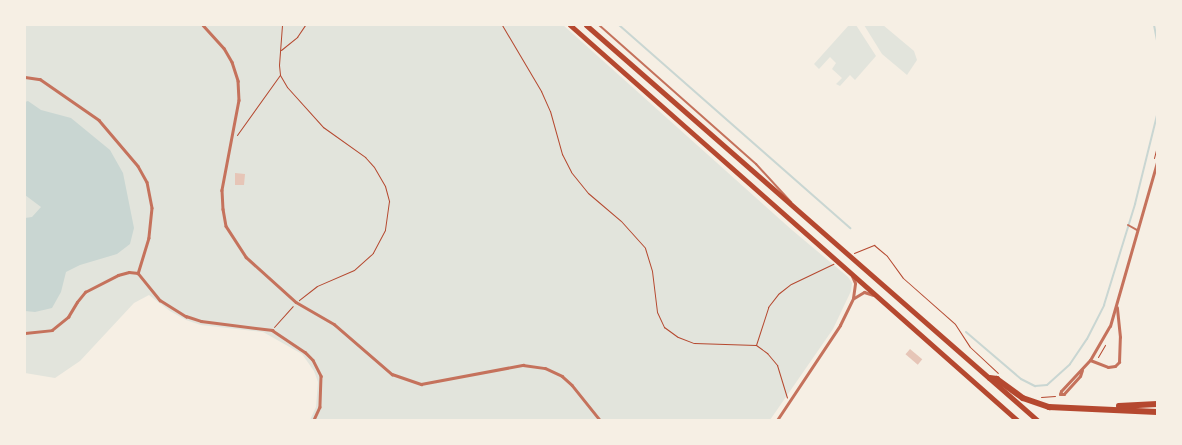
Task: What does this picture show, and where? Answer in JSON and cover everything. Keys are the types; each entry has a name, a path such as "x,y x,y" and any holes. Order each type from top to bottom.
{"highway":[{"path":"990,378 999,380 1021,396 1040,404 1061,408 1100,408 1157,404"},
{"path":"1100,408 1157,412"}],"main road":[{"path":"570,25 1016,420"},
{"path":"586,25 1038,420"}],"street":[{"path":"203,25 224,48 232,62 238,81 239,100 222,190 226,226 246,257 296,302 334,324 382,368 405,380 428,384 510,367 529,366 545,368 562,376 572,385 600,420"},
{"path":"25,77 40,79 99,120 138,166 147,182 152,208 149,238 138,273"},
{"path":"1082,370 1080,376 1064,394 1060,394 1062,389 1090,360 1106,334 1117,307 1135,229 1157,162"},
{"path":"25,333 52,330 68,317 76,302 85,292 118,275 129,272 138,273 160,300 186,316 202,321 272,330 305,352 313,360 321,376 320,407 314,420"},
{"path":"777,420 834,336 853,298 855,283 851,273"},
{"path":"853,298 867,292 885,304"},
{"path":"1090,360 1108,367 1114,367 1119,362 1120,337 1117,307"}],"lane":[{"path":"599,25 756,164 794,205"},
{"path":"1128,225 1135,229"}],"path":[{"path":"278,323 296,302 317,286 354,270 373,253 385,230 389,201 385,186 374,167 365,157 323,126 287,87 280,74 282,25"},
{"path":"280,51 297,37 305,25"},
{"path":"502,25 541,91 550,111 562,154 573,175 588,193 621,221 645,248 652,271 657,309 664,327 674,335 694,343 756,345 775,361 782,375 787,397 790,401"},
{"path":"231,144 280,74"},
{"path":"903,278 955,324 970,347 1003,377"},
{"path":"756,345 768,307"},
{"path":"1040,397 1053,396 1058,391"}],"shaded area":[{"path":"25,25 563,25 792,230 848,277 852,283 851,291 833,329 770,420 310,420 316,407 318,382 314,371 302,354 263,332 201,325 186,320 170,311 149,295 134,303 80,361 55,378 25,373"},
{"path":"849,25 856,25 876,56 855,80 850,75 840,86 836,84 842,78 832,69 836,63 830,57 819,69 814,64"},
{"path":"864,25 883,25 914,51 917,60 907,75 882,54"},
{"path":"28,101 41,110 71,118 110,150 123,173 134,228 130,244 117,254 80,265 66,272 61,292 52,308 35,312 25,311 25,218 32,217 41,207 25,195 25,102"}],"building":[{"path":"235,173 245,174 244,185 235,185"},
{"path":"910,349 922,359 918,365 906,354"}],"waterway":[{"path":"619,25 850,228"},
{"path":"1154,25 1157,41"},
{"path":"966,332 1021,379 1035,386 1047,385 1070,364 1087,339 1104,305 1135,204 1157,115"}]}
